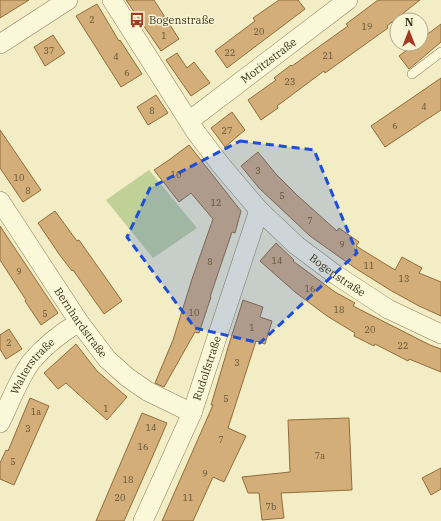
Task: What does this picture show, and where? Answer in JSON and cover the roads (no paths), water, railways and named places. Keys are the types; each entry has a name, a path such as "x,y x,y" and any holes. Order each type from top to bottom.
{"street":[{"path":"0,44 68,0"},
{"name":"Bogenstraße","path":"112,0 195,131 220,164 259,210 296,245 336,275 388,309 441,334"},
{"name":"Moritzstraße","path":"189,121 348,0"},
{"name":"Bernhardstraße","path":"0,201 79,322 107,359 127,378 147,392 192,413"},
{"name":"Rudolfstraße","path":"143,521 192,413 259,210"},
{"name":"Walterstraße","path":"0,423 23,375 31,363 42,350 62,332 79,322"}],"lane":[{"path":"412,74 441,52"}],"place":[{"name":"Bogenstraße","path":"137,20"}]}
